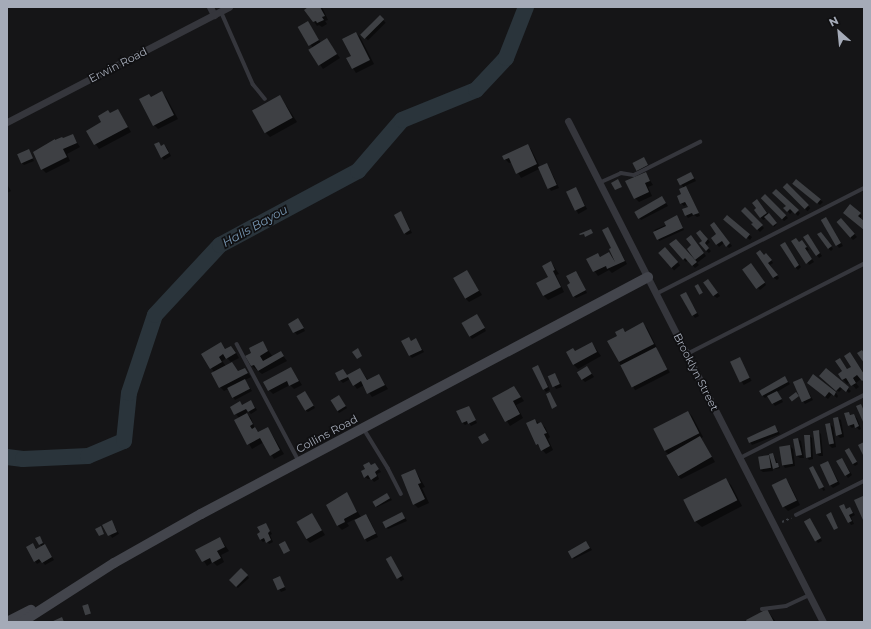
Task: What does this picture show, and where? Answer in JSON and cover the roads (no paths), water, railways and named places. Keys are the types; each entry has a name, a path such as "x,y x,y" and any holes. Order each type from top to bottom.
{"street":[{"path":"210,7 218,13"},
{"name":"Erwin Road","path":"7,122 229,7"},
{"name":"Brooklyn Street","path":"568,122 824,622"},
{"name":"Collins Road","path":"22,622 65,593 121,559 300,462 648,278"},
{"path":"7,622 65,593"}],"lane":[{"path":"218,13 253,84 265,99"},
{"path":"599,183 621,173 634,174 700,142"},
{"path":"656,294 864,188"},
{"path":"687,354 864,264"},
{"path":"237,344 300,462"},
{"path":"740,458 864,395"},
{"path":"364,428 388,468 401,494"},
{"path":"796,515 864,480"},
{"path":"762,609 786,606 810,595"}],"waterway":[{"name":"Halls Bayou","path":"7,457 23,459 88,456 124,441 129,393 155,315 220,245 358,171 402,120 476,90 506,58 526,7"}]}
